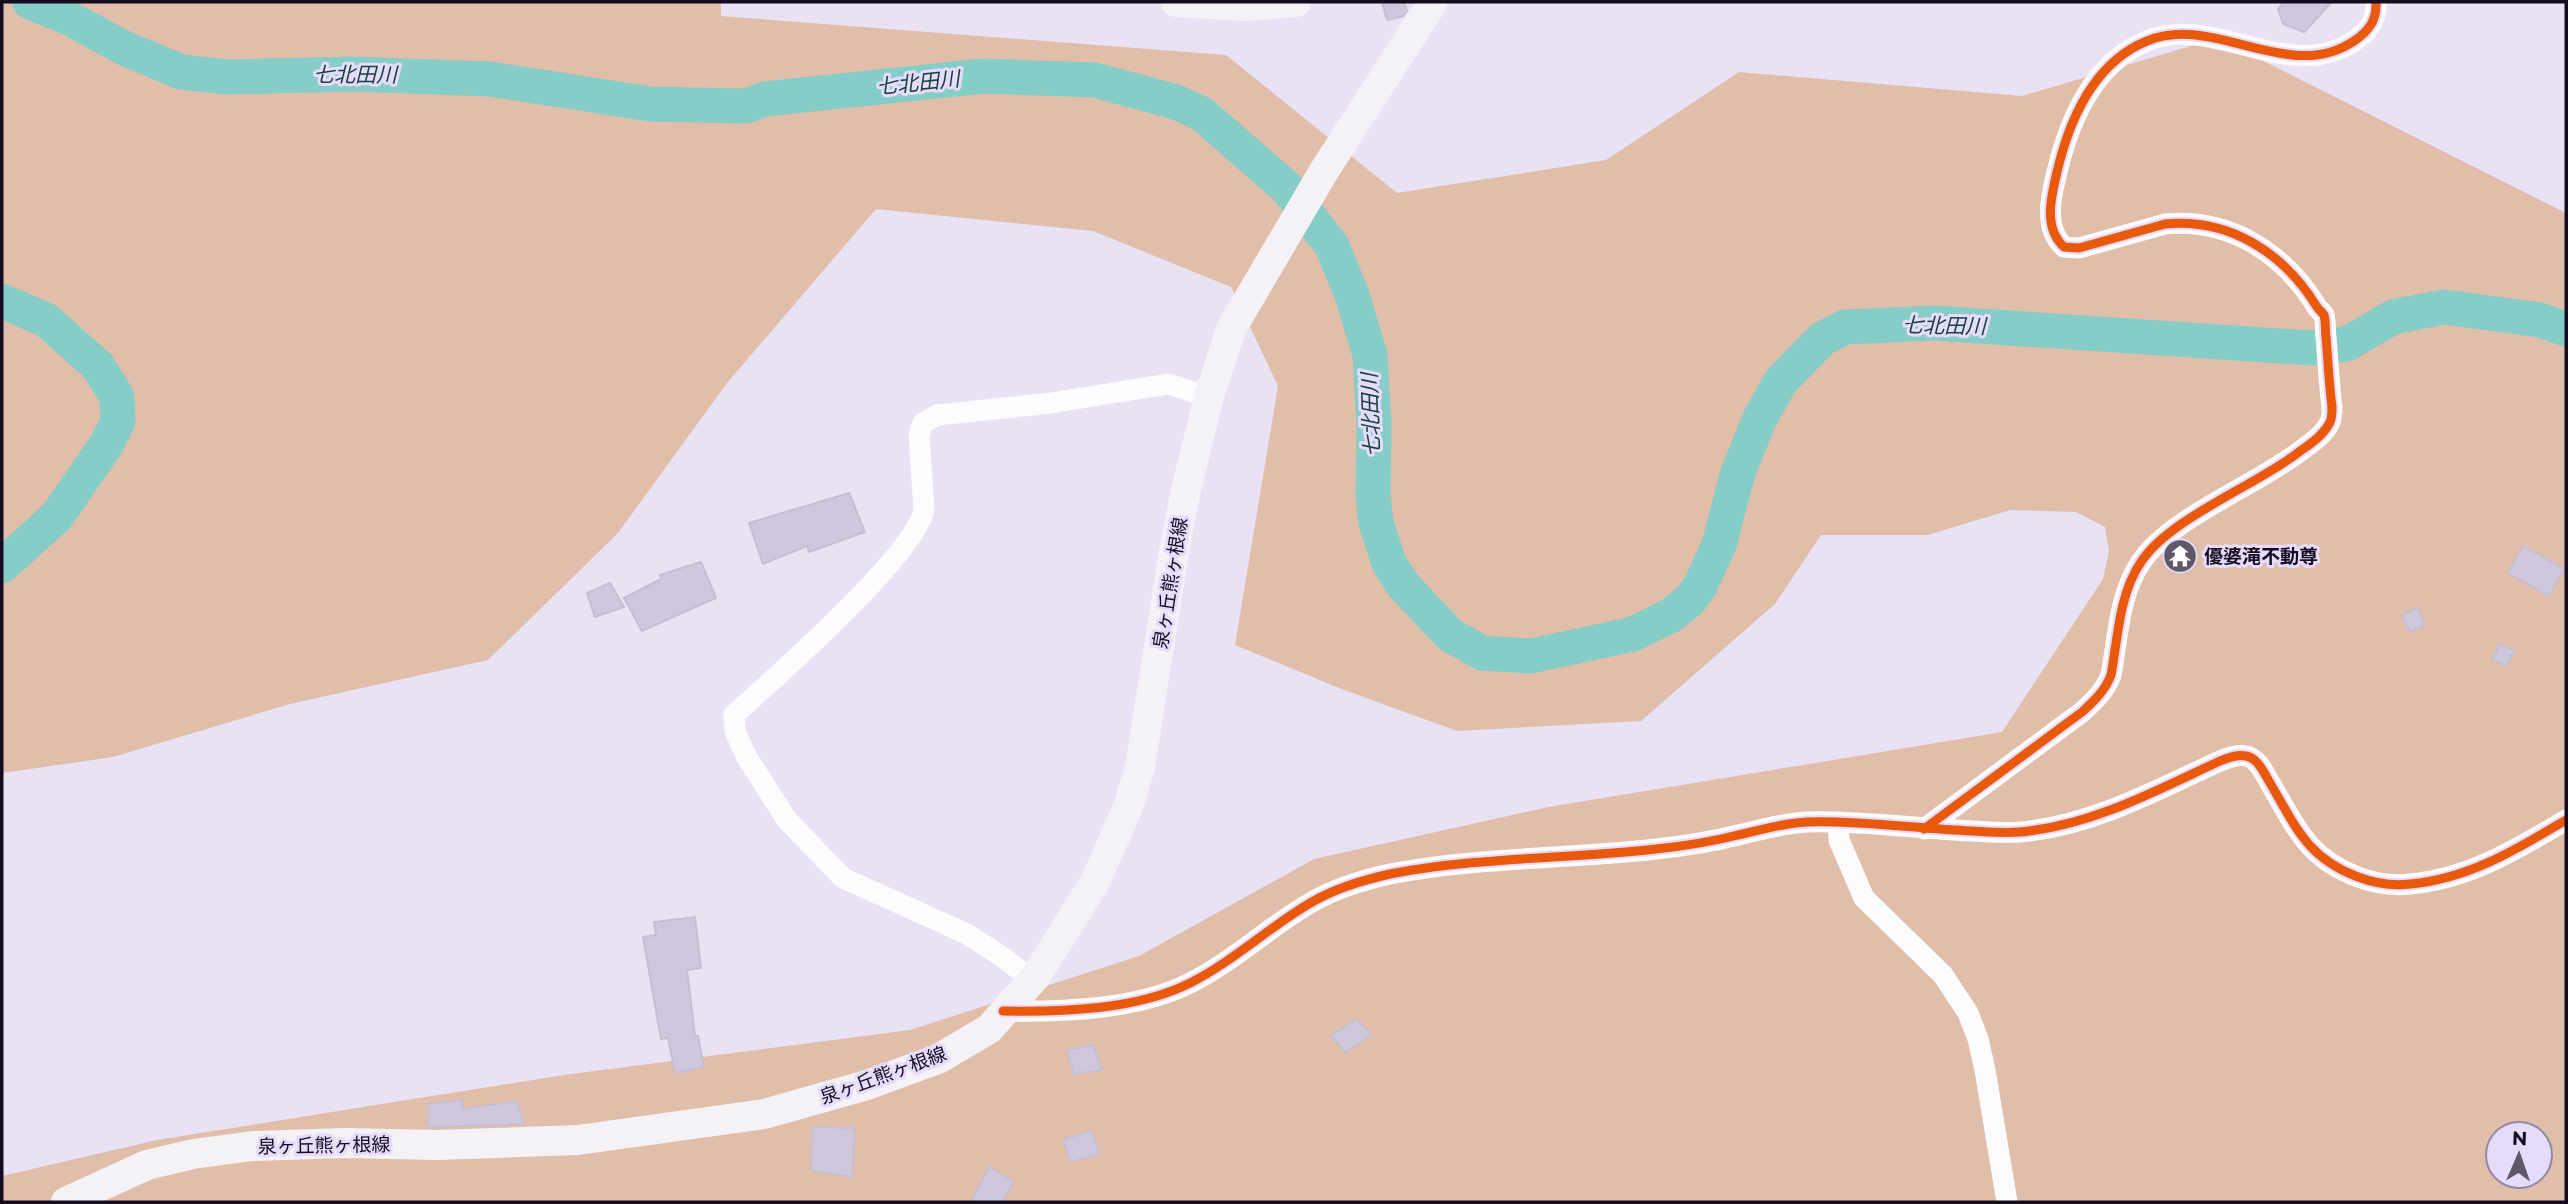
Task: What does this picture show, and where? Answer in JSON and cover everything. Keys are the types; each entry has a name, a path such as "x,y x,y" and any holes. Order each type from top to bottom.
{"main road":[{"path":"1176,2 1245,6 1296,2"},
{"name":"泉ヶ丘熊ヶ根線","path":"66,1202 147,1165 193,1154 253,1146 578,1140 764,1114 867,1085 938,1059 989,1029 1032,981 1096,882 1128,807 1142,754 1174,551 1197,440 1231,329 1324,171 1433,2"}],"street":[{"path":"1924,829 2082,712 2100,695 2110,675 2133,574 2154,546 2179,527 2289,460 2319,436 2331,421 2324,316 2312,296 2284,265 2256,244 2235,233 2208,225 2178,223 2165,224 2079,248 2064,247 2053,233 2050,204 2062,153 2077,111 2099,78 2118,59 2135,47 2161,37 2211,37 2285,55 2319,56 2347,46 2369,29 2375,20 2376,2"},
{"path":"1032,981 1004,958 967,934 843,878 787,820 746,756 735,731 734,715 835,621 884,570 922,522 924,509 919,435 923,423 937,415 1051,403 1168,384 1209,397"},
{"path":"1003,1011 1038,1012 1095,1007 1142,1000 1170,991 1230,960 1314,900 1373,878 1495,860 1704,843 1787,824 1838,823 2012,832 2055,827 2145,797 2220,761 2245,756 2259,766 2295,825 2320,858 2352,875 2382,884 2408,884 2463,874 2492,862 2566,820"},
{"path":"1838,823 1839,840 1864,898 1943,975 1968,1013 1978,1039 1985,1070 2007,1202"}],"shaded area":[{"path":"2,2 721,2 721,16 1226,55 1397,193 1606,160 1739,72 2022,96 2218,38 2566,213 2566,1202 2,1202 2,1176 157,1140 564,1075 910,1030 1139,956 1314,859 1549,807 2002,732 2103,579 2109,551 2105,527 2076,512 2010,510 1928,535 1821,535 1775,604 1641,721 1457,731 1339,688 1235,645 1278,386 1231,287 1093,231 876,209 727,383 618,533 488,660 290,704 113,757 2,773"}],"building":[{"path":"1382,2 1404,2 1407,11 1403,16 1387,20"},
{"path":"2284,2 2332,2 2304,32 2283,24 2278,9"},
{"path":"849,493 865,532 809,552 807,546 763,564 749,523"},
{"path":"2523,546 2564,569 2549,596 2508,573"},
{"path":"701,562 716,598 642,631 624,598 661,579 660,575"},
{"path":"610,583 624,607 595,617 587,593"},
{"path":"2417,608 2425,625 2410,632 2402,615"},
{"path":"2499,644 2514,650 2507,666 2492,660"},
{"path":"695,917 701,968 687,970 695,1036 698,1036 704,1067 675,1073 668,1038 661,1039 643,937 656,935 654,922"},
{"path":"1356,1019 1371,1034 1346,1053 1331,1036"},
{"path":"1093,1045 1102,1070 1073,1074 1068,1050"},
{"path":"462,1100 463,1109 517,1101 524,1124 429,1127 428,1104"},
{"path":"813,1127 855,1128 852,1177 811,1171"},
{"path":"1092,1130 1099,1154 1071,1162 1063,1140"},
{"path":"989,1167 1014,1181 1003,1202 971,1202"}],"waterway":[{"name":"七北田川","path":"30,2 67,17 124,48 181,72 228,77 353,74 490,79 650,104 746,106 765,99 983,76 1095,80 1176,102 1202,114 1287,188 1332,246 1352,295 1370,355 1374,424 1373,495 1376,523 1389,563 1403,585 1450,635 1482,653 1531,656 1633,634 1670,616 1690,600 1700,586 1719,545 1738,472 1760,418 1781,381 1822,339 1845,327 1934,323 2311,348 2347,344 2393,317 2444,307 2540,320 2566,329"},
{"name":"七北田川","path":"2,301 46,320 98,366 117,397 118,421 106,445 57,516 2,566"}],"cycle path":[{"path":"1924,829 2082,712 2099,695 2111,675 2120,617 2128,588 2141,562 2154,546 2192,517 2281,465 2320,435 2331,419 2324,315 2304,288 2272,255 2233,233 2189,224 2165,224 2079,248 2064,247 2057,239 2050,212 2053,192 2062,153 2086,96 2112,64 2147,41 2173,35 2199,35 2278,53 2304,56 2329,52 2354,41 2368,29 2375,14 2376,2"},
{"path":"1003,1011 1099,1007 1147,999 1169,992 1206,974 1321,897 1350,885 1390,874 1456,864 1677,847 1807,822 1847,822 1994,832 2029,831 2079,821 2103,813 2236,756 2250,757 2257,763 2296,827 2315,851 2341,869 2377,882 2410,884 2452,876 2492,861 2566,820"}],"place":[{"name":"優婆滝不動尊","path":"2180,556"}]}
